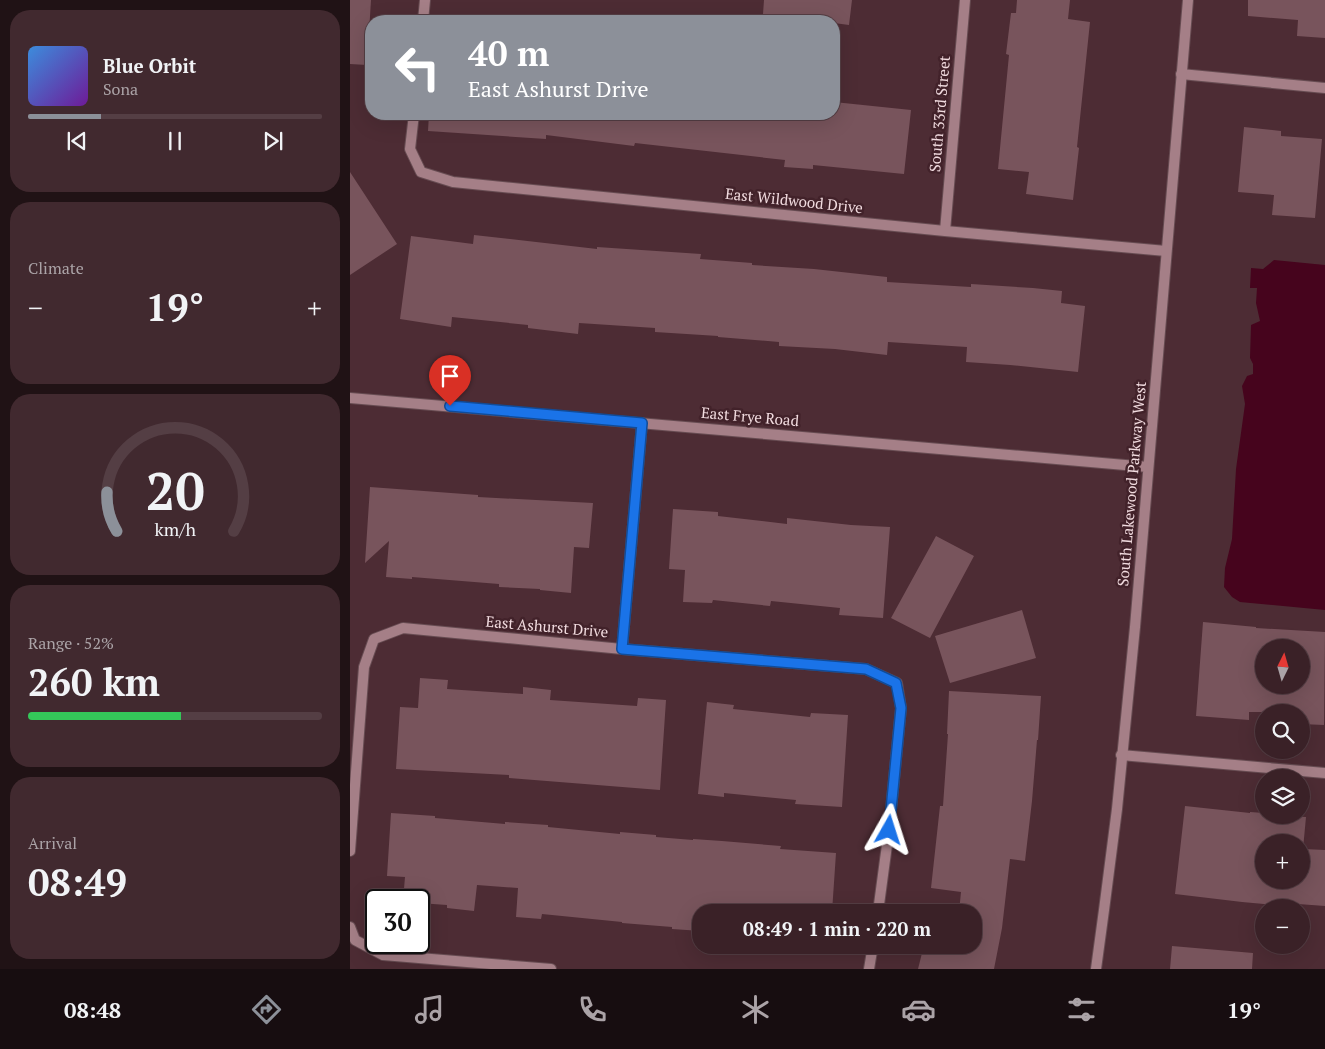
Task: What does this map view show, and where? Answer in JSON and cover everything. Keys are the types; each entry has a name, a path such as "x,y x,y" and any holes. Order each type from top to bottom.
{"street":[{"path":"424,15 425,0"},
{"name":"South 33rd Street","path":"944,231 965,0"},
{"name":"South Lakewood Parkway West","path":"1096,969 1112,846 1135,627 1188,0"},
{"path":"1181,74 1325,88"},
{"name":"East Wildwood Drive","path":"413,120 410,149 422,172 453,182 1166,251"},
{"name":"East Frye Road","path":"350,398 1148,467"},
{"path":"622,649 642,423"},
{"name":"East Ashurst Drive","path":"350,851 364,667 374,640 404,628 622,649 866,669 896,683 901,708 889,830 879,904"},
{"path":"1121,755 1325,773"},
{"path":"350,927 355,940 383,955 551,969"},
{"path":"868,969 870,954"}],"shaded area":[{"path":"1274,260 1325,265 1325,610 1240,602 1232,597 1224,587 1225,568 1232,539 1236,469 1245,404 1242,386 1247,376 1253,374 1253,364 1250,358 1251,325 1260,321 1256,303 1257,288 1250,288 1251,268 1263,269"}],"building":[{"path":"350,0 371,0 370,15 365,15 365,65 350,64"},
{"path":"764,0 852,0 849,25 840,24 840,15 763,14"},
{"path":"1017,0 1070,0 1068,19 1090,22 1073,200 1026,194 1029,172 998,169 1009,55 1006,54 1011,13 1016,13"},
{"path":"1248,0 1325,0 1325,38 1297,36 1298,20 1248,16"},
{"path":"840,103 911,110 904,174 813,165 813,169 784,167 785,160 635,143 634,146 546,135 546,139 428,131 429,120 840,120"},
{"path":"1244,127 1281,131 1281,136 1322,139 1315,218 1272,215 1274,195 1238,192"},
{"path":"350,172 397,244 350,275"},
{"path":"474,235 597,249 597,247 701,254 700,259 887,277 887,282 971,287 971,284 1062,291 1061,303 1085,306 1078,372 966,362 967,347 888,342 887,355 835,349 779,346 779,342 655,332 655,328 579,323 578,334 528,328 528,325 452,317 451,327 400,319 411,236 473,244"},
{"path":"370,487 478,495 478,497 593,503 589,548 574,547 571,593 499,587 499,584 412,577 412,579 386,577 389,541 365,563"},
{"path":"673,509 718,512 718,516 787,524 787,518 890,527 883,618 839,615 840,608 771,601 770,606 713,600 712,603 683,602 685,570 669,569"},
{"path":"936,536 974,556 930,638 891,618"},
{"path":"1022,610 1036,658 950,683 935,636"},
{"path":"1203,622 1256,628 1325,632 1324,725 1310,724 1310,704 1255,704 1255,712 1249,712 1249,720 1196,716"},
{"path":"420,678 448,680 447,689 523,694 523,687 551,690 550,700 637,706 638,698 666,700 660,790 509,778 509,775 396,769 400,707 418,708"},
{"path":"949,691 1041,696 1025,861 1010,859 1002,928 994,969 918,969 922,954 982,954 982,904 960,904 961,892 931,888 940,806 943,806"},
{"path":"707,702 734,705 733,709 810,717 811,713 848,715 842,807 795,804 796,800 724,793 724,797 698,794"},
{"path":"1185,806 1255,812 1255,824 1305,824 1304,834 1255,834 1255,889 1310,889 1310,849 1325,850 1325,906 1310,905 1310,899 1255,899 1255,903 1175,894"},
{"path":"391,813 505,824 505,822 548,825 548,827 620,834 620,832 656,835 656,837 781,846 780,849 836,853 833,904 692,904 692,930 542,914 541,919 516,917 518,888 477,885 474,911 447,908 447,905 430,904 430,889 404,889 405,877 387,876"},
{"path":"1172,946 1253,953 1252,969 1170,969"}],"route":[{"path":"450,406 642,423 622,649 866,669 896,683 901,708 889,830"}]}
